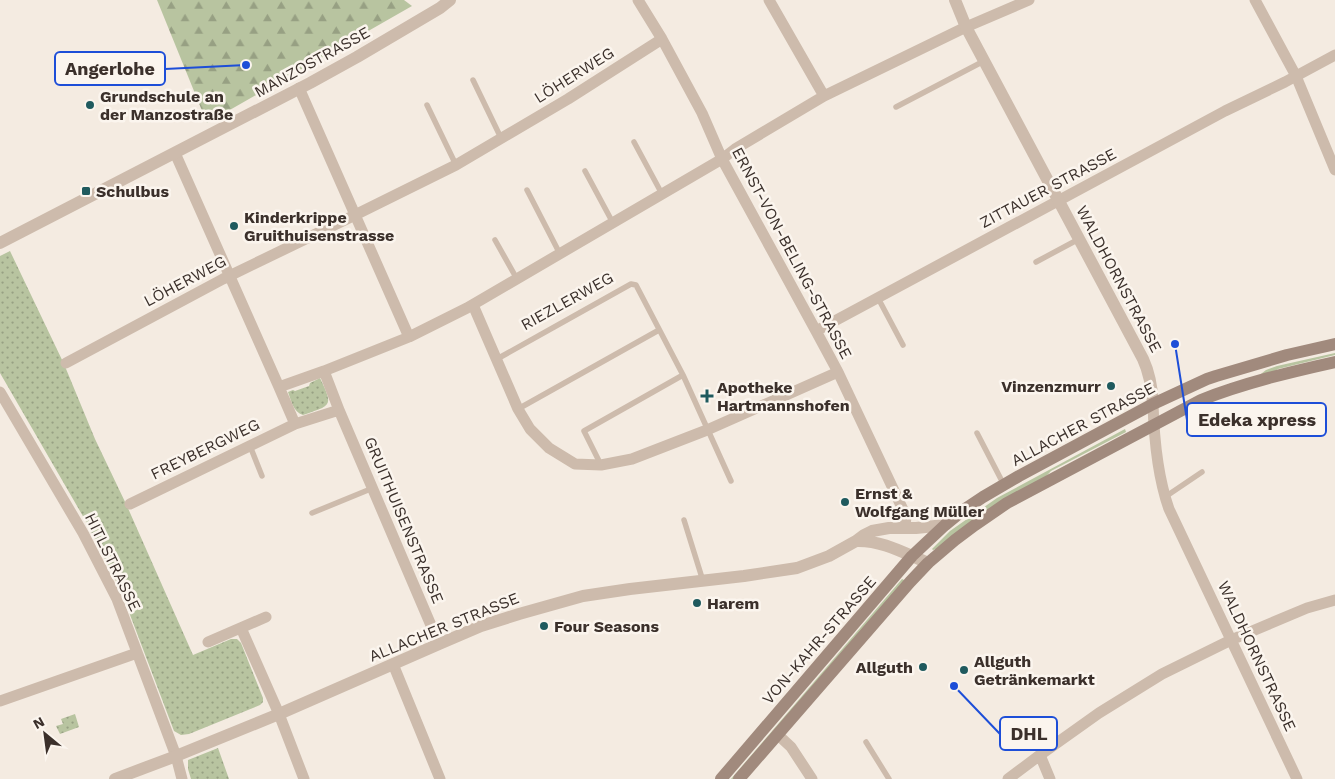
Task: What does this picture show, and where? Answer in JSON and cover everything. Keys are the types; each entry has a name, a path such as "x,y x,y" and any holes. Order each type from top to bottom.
{"main road":[{"name":"ALLACHER STRASSE","path":"945,525 969,506 1004,485 1153,404 1216,376 1287,355 1335,344"},
{"name":"ALLACHER STRASSE","path":"955,540 974,524 1007,503 1201,400 1248,383 1335,362"},
{"name":"VON-KAHR-STRASSE","path":"721,779 912,556 945,525"},
{"name":"VON-KAHR-STRASSE","path":"739,779 898,594 928,563 955,540"}],"street":[{"name":"MANZOSTRASSE","path":"0,243 357,57 450,0"},
{"name":"ERNST-VON-BELING-STRASSE","path":"638,0 702,112 722,159 838,372 906,516 905,527"},
{"path":"769,0 824,96"},
{"name":"WALDHORNSTRASSE","path":"954,0 966,27 1143,359 1152,387 1154,440 1169,509 1297,779"},
{"path":"1255,0 1296,76 1335,170"},
{"path":"280,387 409,337 473,305 722,159 735,148 824,96 1024,1"},
{"name":"LÖHERWEG","path":"66,363 229,276 456,165 568,99 662,39"},
{"name":"ZITTAUER STRASSE","path":"816,331 1225,111 1335,55"},
{"path":"299,88 409,337"},
{"path":"175,153 295,424"},
{"path":"473,305 518,409 530,429 549,448 576,464 601,465 632,459 707,430 838,372"},
{"name":"GRUITHUISENSTRASSE","path":"324,370 339,410 439,644"},
{"name":"HITLSTRASSE","path":"1,396 82,533 117,599 176,756 182,779"},
{"name":"FREYBERGWEG","path":"130,504 295,424 339,410"},
{"name":"ALLACHER STRASSE","path":"114,779 279,714 481,626 519,614 583,596 797,568 829,556 872,531 889,528 945,525"},
{"path":"856,541 883,544 928,563"},
{"path":"1008,779 1099,713 1162,674 1231,640 1307,608 1335,600"},
{"path":"208,642 266,617"},
{"path":"241,628 279,714 304,779"},
{"path":"0,701 137,653"},
{"path":"392,664 440,779"},
{"path":"777,734 791,747 812,779"},
{"path":"1040,755 1050,779"}],"lane":[{"path":"896,107 984,61"},
{"path":"473,80 501,138"},
{"path":"427,105 456,165"},
{"path":"634,142 662,194"},
{"path":"585,171 613,223"},
{"path":"527,190 560,254"},
{"path":"1036,262 1079,238"},
{"path":"495,240 517,280"},
{"name":"RIEZLERWEG","path":"497,358 631,284 636,285 683,375 731,482"},
{"path":"878,298 903,345"},
{"path":"518,409 659,330"},
{"path":"601,465 584,431 683,375"},
{"path":"977,433 1004,485"},
{"path":"250,446 262,476"},
{"path":"1165,497 1202,472"},
{"path":"312,512 372,488"},
{"path":"684,520 703,581"},
{"path":"866,742 889,779"}],"green space":[{"path":"157,0 404,0 412,6 207,123"},
{"path":"10,251 64,364 95,439 193,655 231,639 237,639 241,643 263,698 263,702 260,705 189,734 181,735 174,731 121,591 84,518 0,373 0,256"},
{"path":"1335,353 1335,355 1278,369 1267,376 1257,377 1266,370 1277,366"},
{"path":"320,378 327,395 327,404 303,415 293,405 288,392 309,386 310,383"},
{"path":"1125,429 1126,432 1051,471 1041,482 942,547 932,549 950,531 997,498"},
{"path":"902,579 906,581 734,779 731,779"},
{"path":"75,714 79,727 60,734 56,726 63,724 61,719"},
{"path":"218,748 229,779 191,779 188,760"}],"place":[{"name":"Angerlohe","path":"246,65"},
{"name":"Grundschule an der Manzostraße","path":"90,105"},
{"name":"Schulbus","path":"86,191"},
{"name":"Kinderkrippe Gruithuisenstrasse","path":"234,226"},
{"name":"Edeka xpress","path":"1175,344"},
{"name":"Vinzenzmurr","path":"1111,386"},
{"name":"Apotheke Hartmannshofen","path":"707,396"},
{"name":"Ernst & Wolfgang Müller","path":"845,502"},
{"name":"Harem","path":"697,603"},
{"name":"Four Seasons","path":"544,626"},
{"name":"Allguth","path":"923,667"},
{"name":"Allguth Getränkemarkt","path":"964,670"},
{"name":"DHL","path":"954,686"}]}
